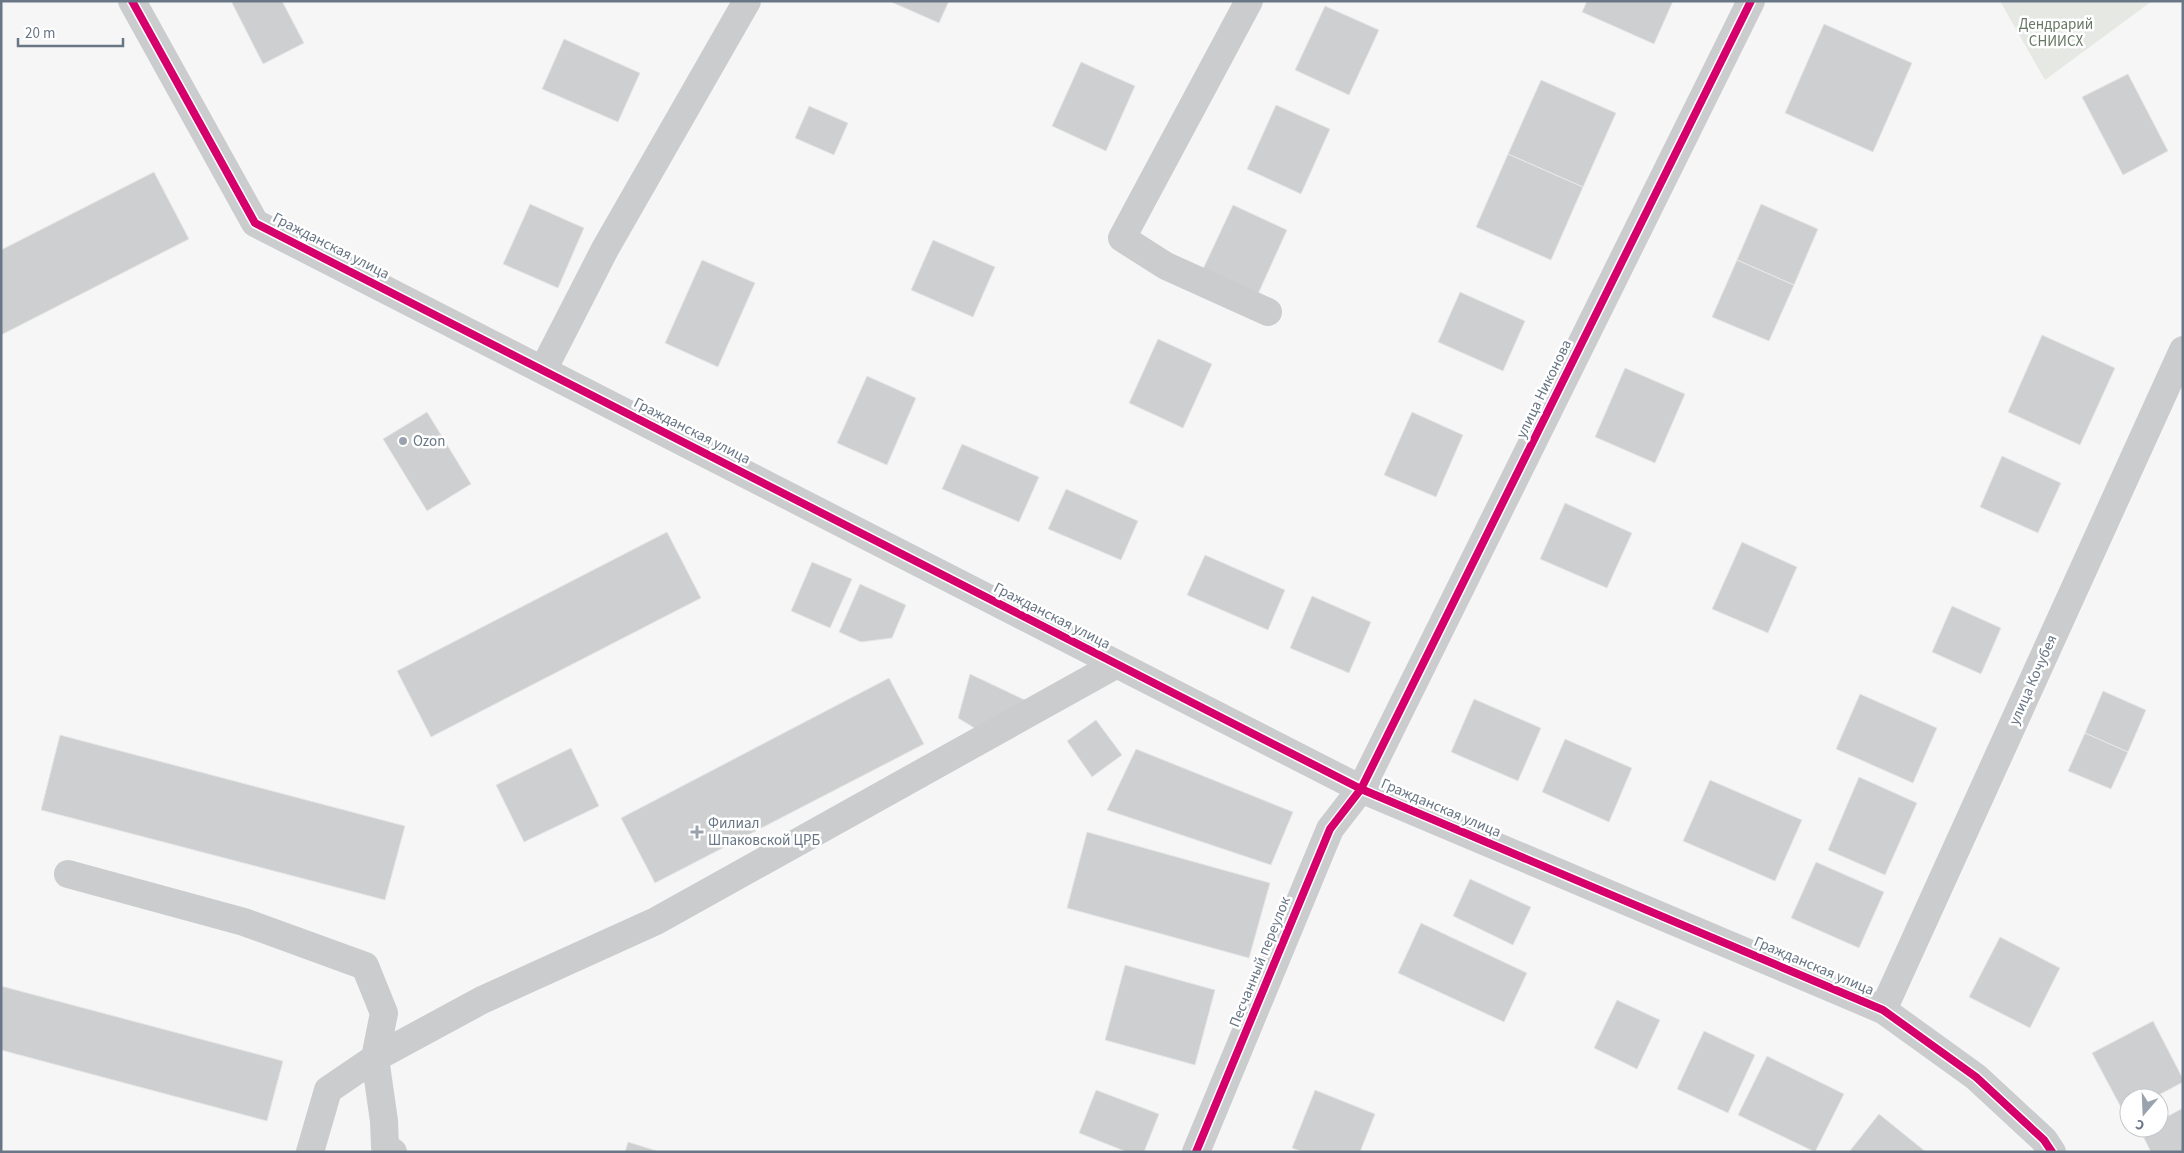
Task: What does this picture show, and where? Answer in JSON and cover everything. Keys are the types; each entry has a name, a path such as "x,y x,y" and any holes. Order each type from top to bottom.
{"street":[{"name":"Гражданская улица","path":"132,1 255,222 1361,789 1883,1010 1976,1077 2044,1140 2052,1152"},
{"path":"542,370 605,249 747,1"},
{"path":"1249,1 1122,238 1166,266 1268,312"},
{"name":"улица Никонова","path":"1361,789 1751,1"},
{"name":"улица Кочубея","path":"1883,1010 2183,350"},
{"path":"310,1152 328,1090 375,1058 482,1000 656,921 1117,664"},
{"name":"Песчанный переулок","path":"1196,1152 1330,829 1361,789"},
{"path":"68,874 244,922 365,966 384,1013 375,1058 384,1121 385,1147 393,1152"}],"green space":[{"name":"Дендрарий СНИИСХ","path":"2000,1 2152,1 2045,80"}],"building":[{"path":"231,1 282,1 304,43 263,64"},
{"path":"889,1 949,1 939,23"},
{"path":"1587,1 1673,1 1654,44 1582,12"},
{"path":"1325,6 1379,30 1349,95 1295,70"},
{"path":"1824,24 1912,63 1873,152 1785,113"},
{"path":"564,39 640,73 618,122 542,89"},
{"path":"1081,62 1135,86 1106,151 1052,126"},
{"path":"2128,74 2168,151 2123,175 2082,97"},
{"path":"1541,80 1616,113 1583,187 1508,154"},
{"path":"1276,105 1330,129 1301,194 1247,169"},
{"path":"809,106 848,123 834,155 795,138"},
{"path":"1508,154 1583,187 1551,260 1476,227"},
{"path":"154,172 189,239 1,335 1,250"},
{"path":"530,204 584,228 558,288 503,264"},
{"path":"1761,204 1818,229 1794,285 1737,260"},
{"path":"1233,205 1287,230 1258,294 1203,269"},
{"path":"933,240 995,267 973,317 911,290"},
{"path":"702,260 755,283 718,367 665,343"},
{"path":"1737,260 1794,285 1769,341 1712,317"},
{"path":"1460,292 1525,321 1503,371 1438,342"},
{"path":"2042,335 2115,368 2080,445 2008,412"},
{"path":"1158,339 1212,364 1183,428 1129,403"},
{"path":"1625,368 1685,394 1655,463 1595,437"},
{"path":"867,376 916,398 887,465 837,443"},
{"path":"427,412 471,484 427,511 383,439"},
{"path":"1412,412 1463,435 1436,497 1384,475"},
{"path":"962,444 1039,477 1019,522 942,489"},
{"path":"2002,456 2061,483 2038,533 1980,507"},
{"path":"1066,489 1138,521 1121,560 1048,529"},
{"path":"1565,503 1632,533 1607,588 1540,559"},
{"path":"667,532 701,598 431,737 397,671"},
{"path":"1742,542 1797,567 1768,633 1712,609"},
{"path":"1205,555 1285,590 1268,630 1187,595"},
{"path":"812,562 852,579 830,628 791,611"},
{"path":"860,584 906,605 892,638 861,642 839,632"},
{"path":"1312,596 1371,622 1349,673 1290,648"},
{"path":"1952,606 2001,628 1981,674 1932,652"},
{"path":"970,674 1025,700 976,729 958,718"},
{"path":"889,678 924,744 655,883 621,818"},
{"path":"2103,691 2146,710 2128,752 2085,733"},
{"path":"1860,694 1937,728 1913,783 1836,749"},
{"path":"1474,699 1541,728 1518,781 1451,752"},
{"path":"1096,720 1122,755 1092,777 1067,741"},
{"path":"2085,733 2128,752 2111,789 2068,771"},
{"path":"60,735 405,826 385,900 41,810"},
{"path":"1565,739 1632,768 1609,822 1542,792"},
{"path":"571,748 599,806 524,842 496,785"},
{"path":"1136,749 1293,812 1271,865 1107,810"},
{"path":"1859,777 1917,803 1885,875 1828,850"},
{"path":"1710,780 1802,820 1775,881 1683,841"},
{"path":"1087,832 1270,883 1249,958 1067,908"},
{"path":"1816,862 1884,892 1859,948 1791,918"},
{"path":"1470,879 1531,907 1513,945 1453,916"},
{"path":"1421,923 1527,973 1504,1022 1398,973"},
{"path":"2000,937 2060,968 2030,1028 1969,997"},
{"path":"1125,965 1215,990 1195,1065 1105,1040"},
{"path":"1,986 283,1061 267,1121 1,1050"},
{"path":"1617,1000 1660,1020 1637,1069 1594,1048"},
{"path":"2153,1021 2183,1082 2169,1089 2119,1088 2119,1104 2092,1053"},
{"path":"1704,1031 1755,1055 1728,1113 1677,1089"},
{"path":"1767,1056 1844,1094 1815,1152 1738,1115"},
{"path":"1096,1090 1159,1114 1144,1152 1127,1152 1079,1133"},
{"path":"1315,1090 1375,1114 1360,1152 1303,1152 1292,1148"},
{"path":"2183,1108 2183,1152 2151,1152 2144,1138 2169,1138 2169,1116"},
{"path":"1879,1114 1926,1152 1849,1152"},
{"path":"628,1142 660,1152 625,1152"}],"cycle path":[{"path":"132,1 255,223 1361,789 1883,1010 1976,1077 2044,1140 2052,1152"},
{"path":"1196,1152 1330,829 1361,789 1751,1"}],"place":[{"name":"Ozon","path":"403,441"},
{"name":"Филиал Шпаковской ЦРБ","path":"697,832"}]}
